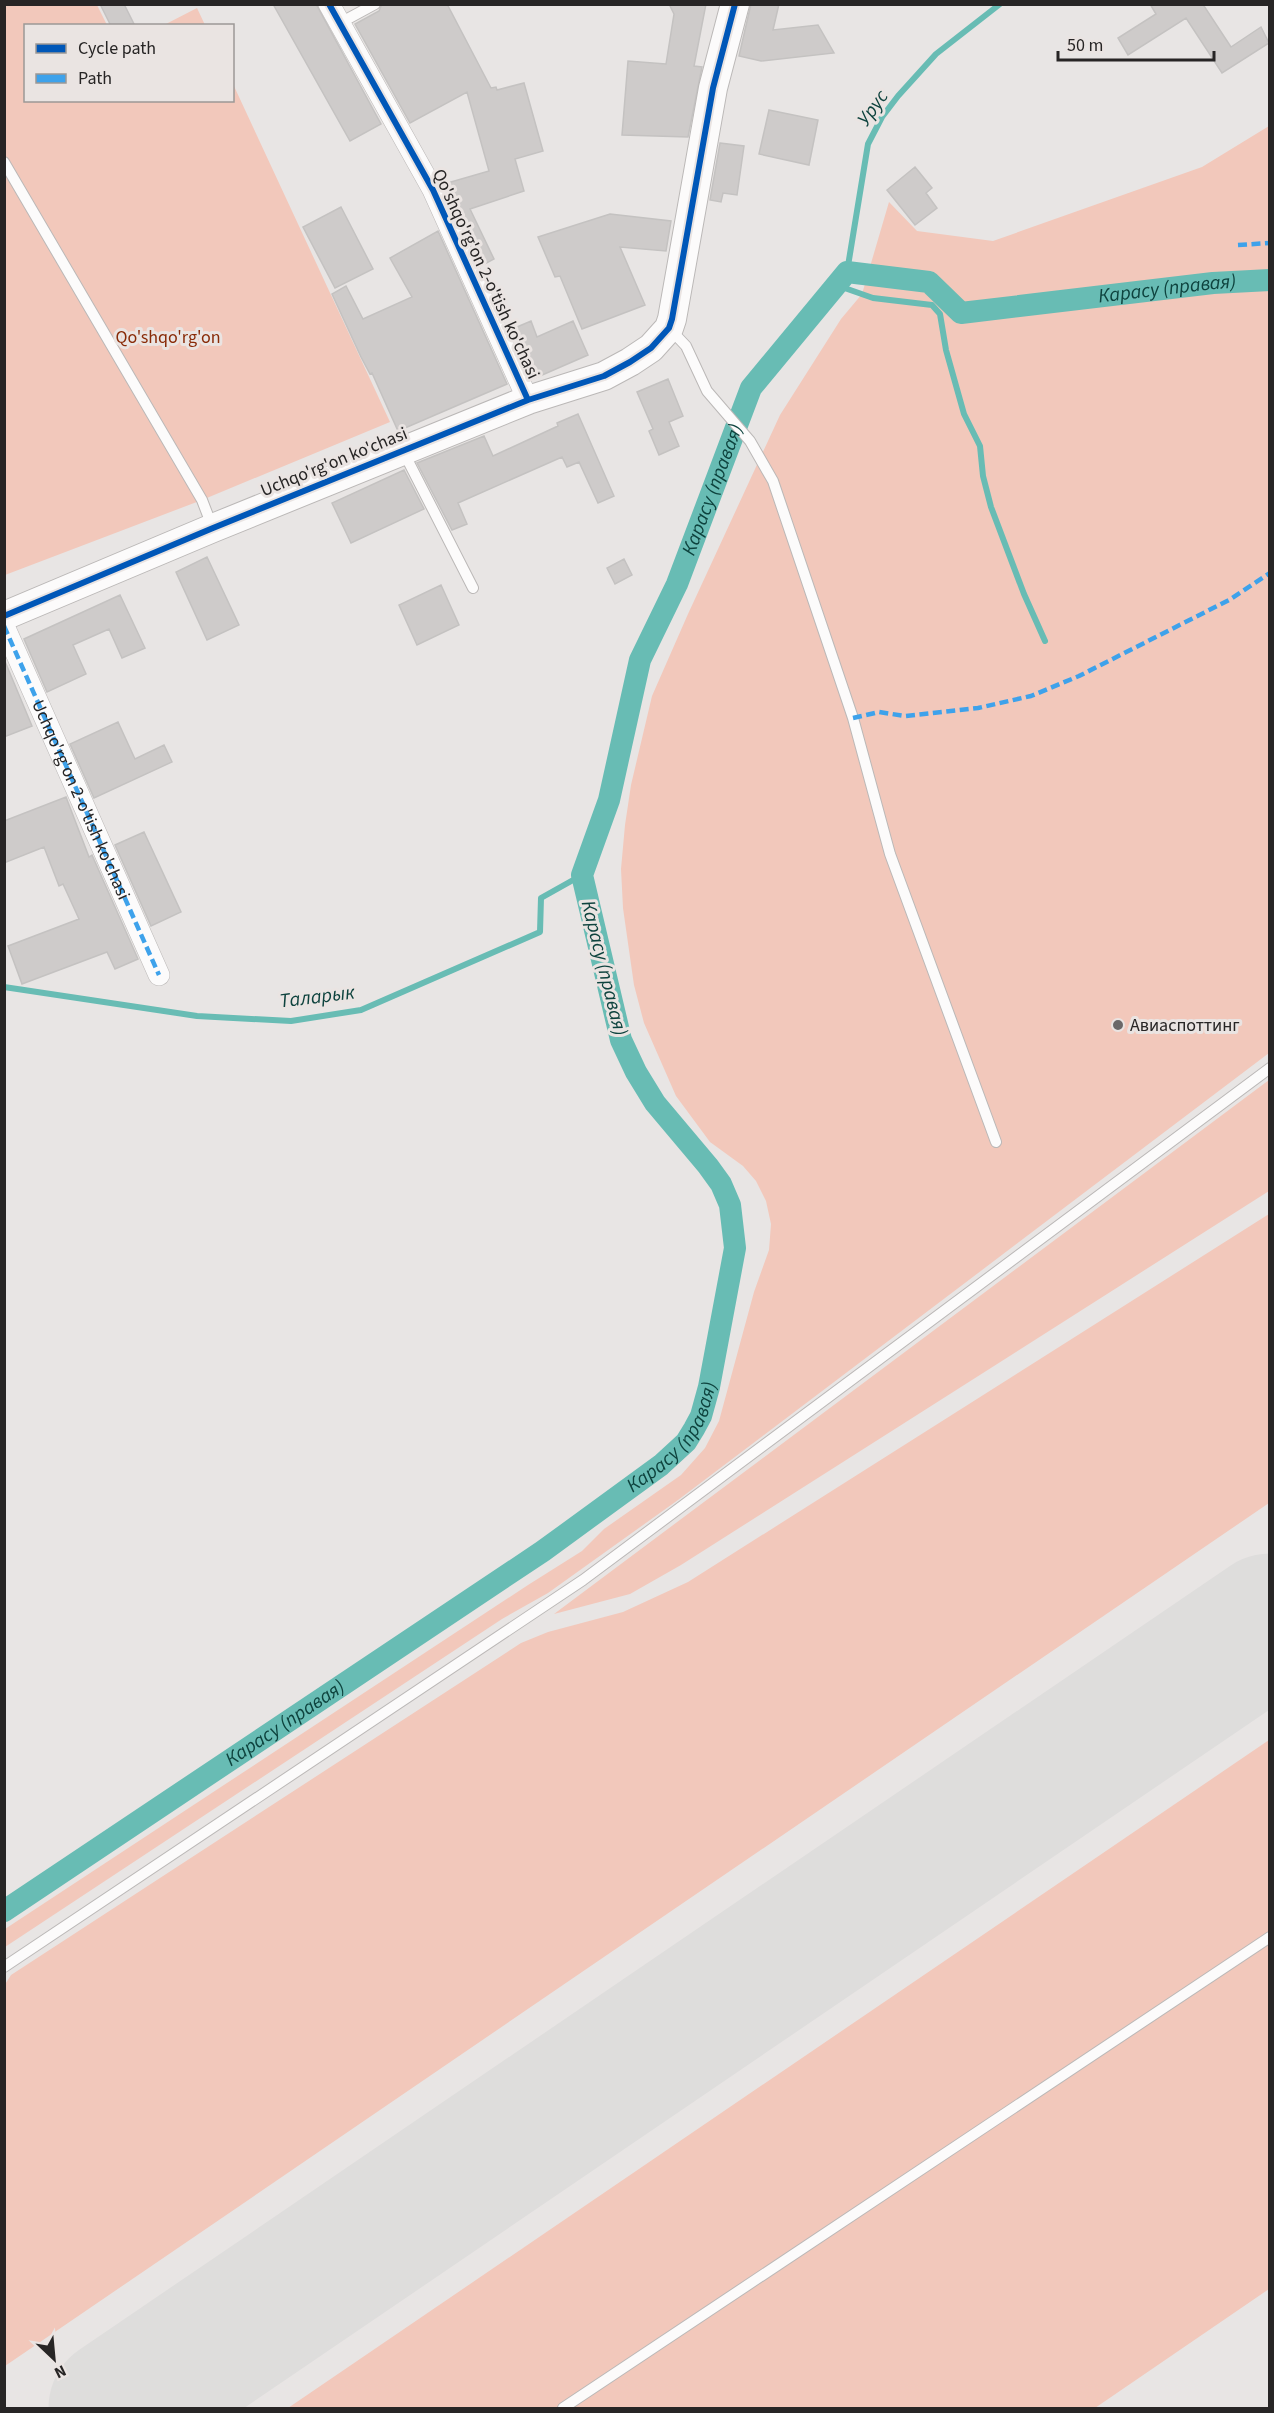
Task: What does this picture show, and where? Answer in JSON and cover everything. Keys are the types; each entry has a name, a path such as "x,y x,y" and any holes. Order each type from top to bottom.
{"street":[{"name":"Qo'shqo'rg'on 2-o'tish ko'chasi","path":"329,4 433,190 528,400"},
{"path":"669,328 675,309 713,88 735,4"},
{"name":"Uchqo'rg'on ko'chasi","path":"4,616 528,400 604,376 651,348 669,328"},
{"name":"Uchqo'rg'on 2-o'tish ko'chasi","path":"4,626 159,975"}],"lane":[{"path":"340,24 375,4"},
{"path":"4,162 202,500 213,528"},
{"path":"669,328 686,346 707,391 750,441 774,481 853,718 890,854 996,1142"},
{"path":"403,450 473,588"},
{"path":"4,1967 583,1580 1269,1068"},
{"path":"563,2409 1269,1937"}],"green space":[{"name":"Qo'shqo'rg'on","path":"5,5 97,5 106,24 24,24 24,102 234,102 234,86 390,422 202,500 5,575"},
{"path":"197,8 205,24 166,24"},
{"path":"1269,126 1269,1053 678,1500 548,1593 502,1619 5,1947 5,1929 582,1551 604,1529 681,1475 705,1448 719,1421 754,1292 769,1250 771,1224 766,1201 756,1181 743,1166 710,1142 676,1096 644,1023 634,985 623,908 621,869 631,785 652,696 780,415 841,319 862,294 889,202 917,231 993,241 1202,167"},
{"path":"1269,1080 1269,1191 681,1565 630,1594 554,1614"},
{"path":"1269,1214 1269,1503 5,2366 4,1986 11,1975 521,1643 548,1632 623,1612 688,1582"},
{"path":"1269,1740 1269,2289 1095,2408 288,2408"}],"building":[{"path":"100,4 124,4 134,24 110,24"},
{"path":"273,4 316,4 381,124 350,141"},
{"path":"382,4 447,4 491,88 496,87 497,90 524,83 543,151 515,159 524,191 470,209 494,259 481,266 444,184 489,171 467,92 410,123 355,24 379,11"},
{"path":"669,4 706,4 694,66 702,67 688,137 622,135 628,61 666,64 674,14"},
{"path":"751,4 779,4 773,30 818,25 834,53 761,61 739,56"},
{"path":"1150,4 1207,4 1204,6 1231,47 1261,27 1269,43 1222,73 1186,18 1128,55 1118,38 1156,14"},
{"path":"769,110 818,120 809,165 759,154"},
{"path":"720,143 744,146 737,195 723,193 721,202 710,200"},
{"path":"915,167 932,188 926,193 937,208 915,225 887,190"},
{"path":"341,207 373,269 335,288 303,227"},
{"path":"610,214 671,221 666,251 620,247 645,305 582,329 560,276 555,277 538,237"},
{"path":"438,231 507,384 398,431 332,294 346,286 363,319 412,297 390,258"},
{"path":"531,321 537,337 573,321 588,355 533,379 510,330"},
{"path":"668,379 683,416 669,422 679,446 659,455 649,431 653,429 637,392"},
{"path":"578,414 614,496 598,503 579,462 567,467 562,457 458,503 467,524 452,530 417,463 484,436 493,456 558,426 557,423"},
{"path":"404,470 424,509 351,543 332,503"},
{"path":"207,557 239,625 207,640 176,572"},
{"path":"624,559 632,575 615,584 607,568"},
{"path":"441,585 459,625 417,645 399,605"},
{"path":"120,595 145,648 122,658 109,629 73,645 86,674 47,692 24,639"},
{"path":"4,659 32,726 4,737"},
{"path":"118,722 135,759 164,745 172,762 94,798 70,744"},
{"path":"66,797 89,857 92,855 138,959 115,969 107,952 22,984 8,946 79,919 63,884 59,886 44,847 4,863 4,821"},
{"path":"144,832 181,912 151,926 115,845"}],"waterway":[{"name":"Урус","path":"847,272 868,144 882,117 936,54 1000,4"},
{"name":"Карасу (правая)","path":"4,1911 543,1551 661,1465 686,1442 701,1416 709,1387 735,1248 730,1205 721,1184 708,1166 655,1103 636,1072 621,1040 582,875 609,800 640,660 677,584 751,388 847,272 929,282 961,313 1213,283 1270,280"},
{"path":"836,285 873,298 932,305 940,314 946,350 964,414 980,446 983,476 991,507 1024,594 1045,641"},
{"name":"Таларык","path":"4,987 197,1016 291,1021 361,1010 540,932 541,898 582,875"}],"taxiway":[{"path":"124,2408 136,2397"}],"runway":[{"path":"119,2408 1270,1624"}],"marked path":[{"path":"1238,245 1270,243"},
{"path":"853,718 879,712 905,716 978,708 1031,696 1079,676 1229,600 1270,573"},
{"path":"4,626 159,975"}],"cycle path":[{"path":"329,4 433,190 528,400"},
{"path":"4,616 528,400 604,376 651,348 669,328 672,319 713,88 735,4"}],"place":[{"name":"Авиаспоттинг","path":"1118,1025"}]}
